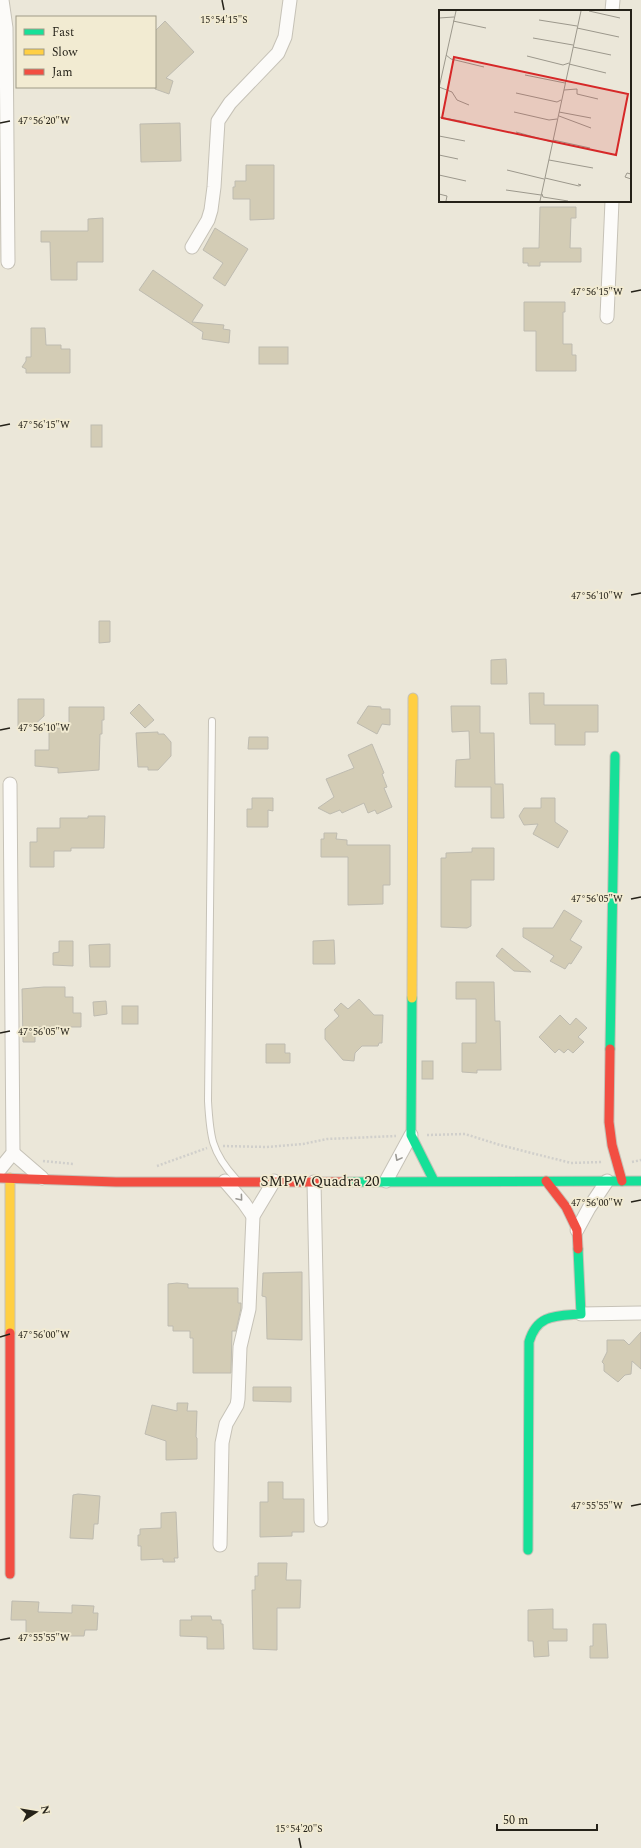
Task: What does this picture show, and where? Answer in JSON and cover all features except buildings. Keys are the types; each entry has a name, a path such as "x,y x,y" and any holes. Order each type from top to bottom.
{"street":[{"path":"2,0 6,28 8,262"},
{"path":"192,247 208,220 211,210 218,121 230,103 278,53 285,37 290,0"},
{"path":"612,10 613,0"},
{"path":"607,317 612,202"},
{"path":"413,698 411,1135 434,1181"},
{"path":"615,756 610,1134 622,1181"},
{"path":"0,1169 13,1153 7,807 10,784"},
{"path":"386,1181 411,1135"},
{"path":"13,1153 42,1178"},
{"name":"SMPW Quadra 20","path":"0,1178 42,1178 116,1182 641,1181"},
{"path":"10,1178 10,1574"},
{"path":"225,1181 253,1216"},
{"path":"220,1545 222,1443 226,1424 237,1405 238,1398 240,1347 249,1309 253,1216 274,1181"},
{"path":"546,1181 566,1206 577,1230 581,1314"},
{"path":"577,1230 589,1208 607,1181"},
{"path":"314,1182 322,1520"},
{"path":"528,1550 529,1342 531,1331 534,1325 546,1318 581,1314 641,1313"}],"lane":[{"path":"212,721 207,1077 209,1120 213,1146 222,1162 238,1181"}],"path":[{"path":"150,1166 157,1166 213,1146 267,1147 302,1144 327,1139 465,1134 500,1145 571,1163 617,1161 631,1162 641,1160"},
{"path":"38,1160 75,1164"}],"traffic: fast":[{"path":"610,1049 615,756"},
{"path":"412,998 411,1135 434,1181"},
{"path":"346,1182 641,1181"},
{"path":"528,1550 529,1342 537,1326 542,1321 556,1316 581,1314 578,1249"}],"traffic: slow":[{"path":"412,998 413,698"},
{"path":"10,1178 10,1333"}],"traffic: jam":[{"path":"610,1049 609,1122 612,1145 622,1181"},
{"path":"0,1178 116,1182 346,1182"},
{"path":"546,1181 566,1207 577,1230 578,1249"},
{"path":"10,1333 10,1574"}]}
